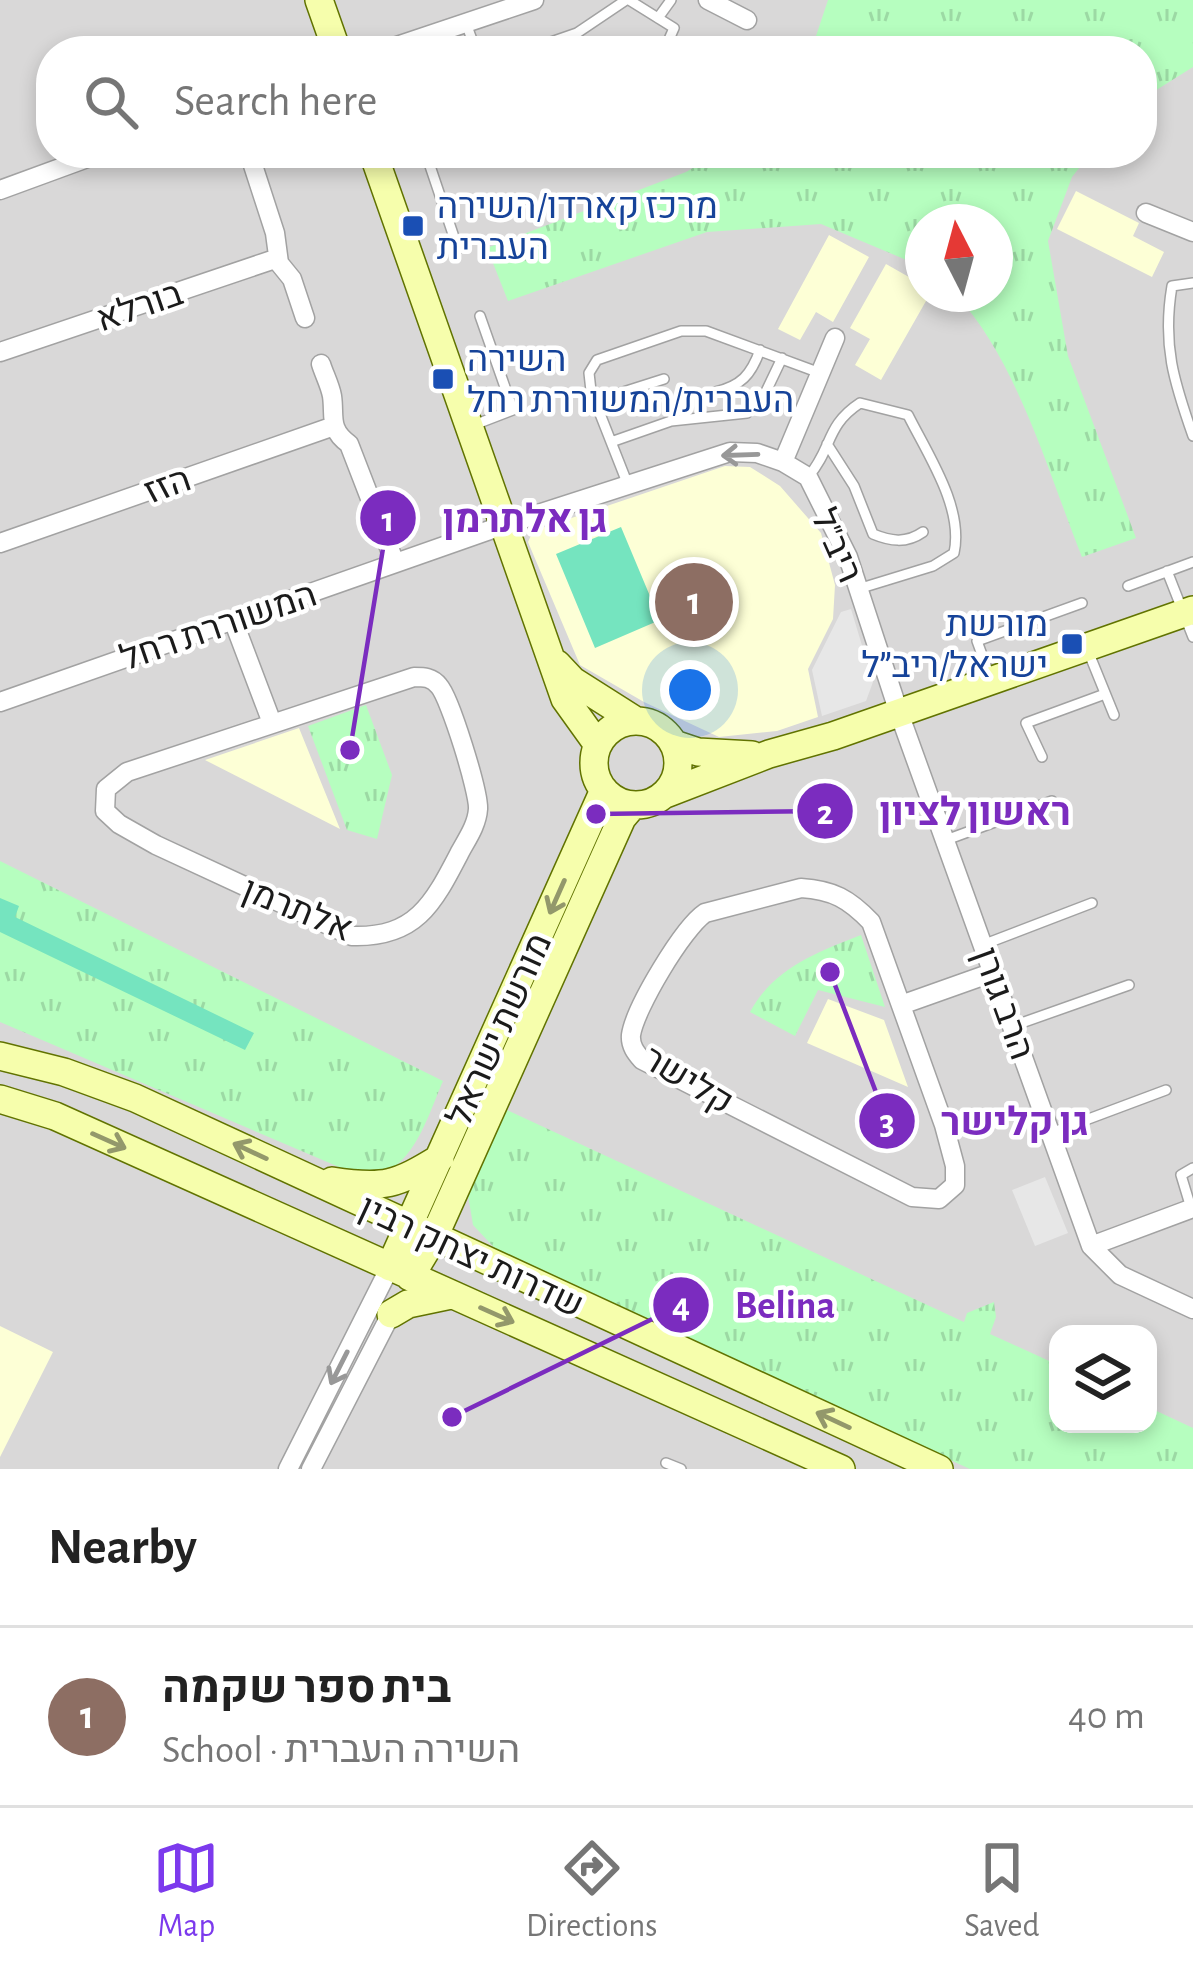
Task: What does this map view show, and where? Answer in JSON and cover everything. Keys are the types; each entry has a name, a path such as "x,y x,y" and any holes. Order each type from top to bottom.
{"street":[{"path":"319,0 332,36"},
{"path":"427,36 500,6 534,0"},
{"path":"707,0 747,20"},
{"path":"0,190 60,168"},
{"path":"254,168 278,258 292,279 304,318"},
{"path":"378,168 565,699 598,745"},
{"path":"1146,213 1193,232"},
{"name":"בורלא","path":"0,352 278,258"},
{"path":"782,462 835,338"},
{"path":"321,364 333,401 334,426 338,436 349,443 394,563"},
{"name":"הזז","path":"0,543 334,426"},
{"name":"ריב\"ל","path":"504,525 730,452 757,453 782,462 808,477 848,557 899,712"},
{"name":"המשוררת רחל","path":"0,702 504,525"},
{"path":"233,620 272,723"},
{"path":"637,721 614,727 598,745 594,769 604,790 633,805 1086,646 1190,620"},
{"path":"551,658 574,681 637,721 658,727 674,744 678,766 663,795"},
{"name":"אלתרמן","path":"414,677 429,678 441,687 465,753 478,808 475,824 440,891 405,928 379,937 352,936 156,845 105,811 106,789 127,772 272,723 414,677"},
{"name":"הרב גורן","path":"899,712 1091,1246"},
{"path":"674,744 729,756 769,754"},
{"name":"מורשת ישראל","path":"422,1232 440,1157 604,790"},
{"name":"מורשת ישראל","path":"400,1272 422,1232 458,1185 622,818 633,805"},
{"name":"קלישר","path":"829,890 853,903 871,922 901,1005 955,1166 955,1185 939,1199 912,1197 643,1060 633,1048 631,1034 691,922 778,891 829,890"},
{"path":"901,1005 994,972"},
{"name":"שדרות יצחק רבין","path":"0,1056 135,1097 939,1469"},
{"name":"שדרות יצחק רבין","path":"0,1099 56,1116 841,1469"},
{"path":"302,1176 374,1187 398,1183 440,1157"},
{"path":"458,1185 468,1234 495,1265"},
{"path":"1192,1208 1091,1246 1120,1275 1193,1309"},
{"path":"311,1469 391,1314 400,1272"},
{"path":"288,1469 400,1272"},
{"path":"391,1314 408,1304 451,1294"}],"lane":[{"path":"571,36 628,0 674,28 671,36"},
{"path":"658,18 671,0"},
{"path":"466,23 471,36"},
{"path":"432,168 458,249"},
{"path":"1193,284 1172,286 1165,323 1170,368 1193,436"},
{"path":"470,427 513,410 480,316"},
{"path":"628,485 595,401 589,373 597,360 680,331 706,331 820,373"},
{"path":"715,392 734,388 752,372 760,350"},
{"path":"611,442 670,422 747,413 762,400 782,358"},
{"path":"595,401 664,379"},
{"path":"808,477 819,464 838,417 860,403 908,415 949,502 958,534 955,553 933,566 858,589"},
{"path":"827,444 854,486 873,534 891,542 922,532"},
{"path":"1128,586 1193,562"},
{"path":"1167,571 1190,620"},
{"path":"991,680 977,640 1082,603"},
{"path":"1086,646 1114,715"},
{"path":"1042,757 1026,723 1106,694"},
{"path":"946,840 1052,801"},
{"path":"984,944 1092,903"},
{"path":"1013,1026 1129,985"},
{"path":"1051,1133 1166,1090"},
{"path":"1192,1208 1181,1175 1193,1168"},
{"path":"666,1462 681,1469"}],"shaded area":[{"path":"0,0 1193,0 1193,1469 0,1469"},
{"path":"1076,191 1139,223 1133,236 1164,252 1152,277 1057,229"},
{"path":"829,235 869,257 833,322 816,312 800,340 778,329"},
{"path":"886,264 905,275 905,312 920,312 881,380 855,365 870,339 850,328"},
{"path":"725,466 750,467 780,486 821,533 835,585 833,619 808,669 818,717 777,731 719,737 580,665 528,542 533,531"},
{"path":"851,609 873,682 866,701 822,716 812,670 841,612"},
{"path":"299,728 340,829 205,760"},
{"path":"828,999 884,1020 908,1087 807,1043"},
{"path":"1045,1177 1068,1233 1035,1246 1012,1190"},
{"path":"0,1326 53,1352 0,1457"}],"green space":[{"path":"828,0 1193,0 1193,67 1157,90 1157,36 816,36"},
{"path":"693,168 1079,168 1048,241 1068,356 1136,538 1082,557 1014,384 970,312 1013,312 1013,204 905,204 905,259 821,224 707,232 508,301 487,248"},
{"path":"621,527 660,620 595,648 556,554"},
{"path":"366,705 392,775 377,839 347,830 308,726"},
{"path":"0,861 443,1081 410,1150 389,1170 376,1174 346,1170 0,1022"},
{"path":"0,898 19,906 15,917 254,1033 245,1050 0,932"},
{"path":"861,935 885,1007 818,990 795,1036 750,1012 784,973"},
{"path":"507,1110 964,1322 967,1313 994,1302 996,1317 990,1334 1049,1361 1049,1433 1157,1433 1157,1411 1193,1428 1193,1469 970,1469 504,1258 473,1225 468,1195"}],"place":[{"name":"מרכז קארדו/השירה העברית","path":"413,226"},
{"name":"השירה העברית/המשוררת רחל","path":"443,379"},
{"name":"בית ספר שקמה","path":"694,602"},
{"name":"מורשת ישראל/ריב״ל","path":"1072,644"},
{"name":"גן אלתרמן","path":"350,750"},
{"name":"ראשון לציון","path":"596,814"},
{"name":"גן קלישר","path":"830,972"},
{"name":"Belina","path":"452,1417"}]}
